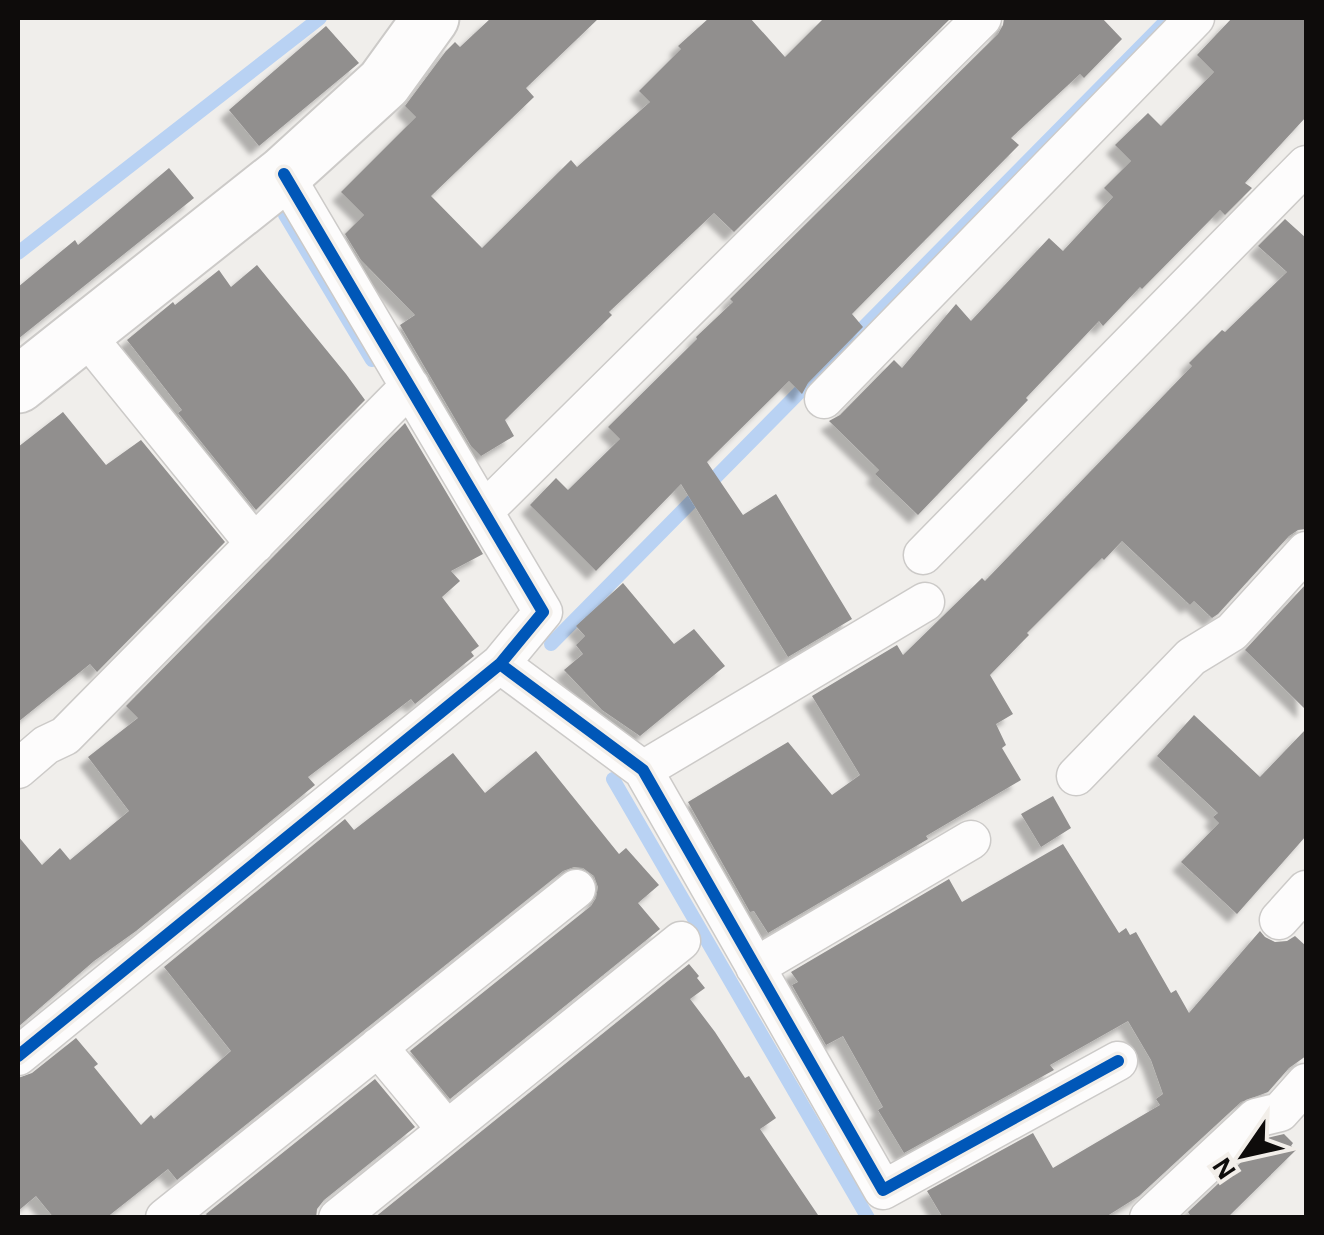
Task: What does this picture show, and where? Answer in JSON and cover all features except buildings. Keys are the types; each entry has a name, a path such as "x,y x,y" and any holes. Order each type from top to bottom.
{"main road":[{"path":"18,385 284,174 384,84 432,18"}],"street":[{"path":"484,511 982,18"},
{"path":"824,398 1195,18"},
{"path":"923,555 1306,166"},
{"path":"18,1056 500,664 544,612 484,511 400,396 284,174"},
{"path":"84,333 254,544"},
{"path":"18,769 46,744 65,736 400,396"},
{"path":"1076,776 1191,657 1232,632 1306,551"},
{"path":"643,770 926,602"},
{"path":"500,664 643,770 883,1190 1118,1060"},
{"path":"755,967 971,840"},
{"path":"165,1218 576,889"},
{"path":"1279,920 1306,890"},
{"path":"338,1218 681,942"},
{"path":"378,1047 446,1130"},
{"path":"1149,1218 1256,1118 1280,1112 1305,1089"}],"waterway":[{"path":"18,253 320,18"},
{"path":"551,644 1169,18"},
{"path":"285,215 372,360"},
{"path":"613,779 868,1218"}],"cycle path":[{"path":"18,1056 500,664 543,612 284,174"},
{"path":"500,664 643,770 883,1190 1118,1061"}]}
